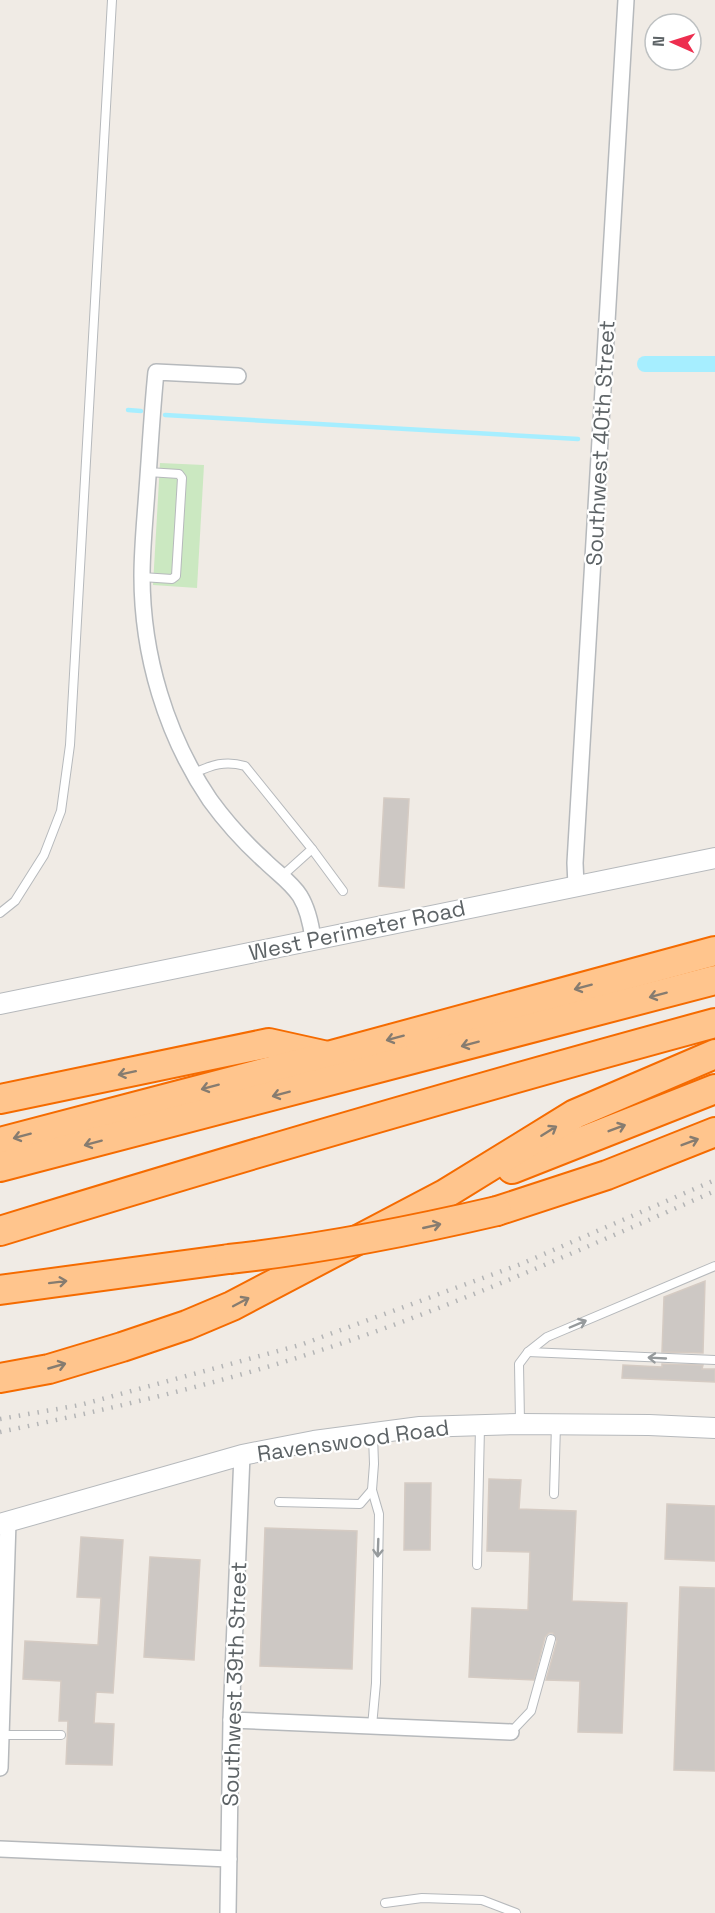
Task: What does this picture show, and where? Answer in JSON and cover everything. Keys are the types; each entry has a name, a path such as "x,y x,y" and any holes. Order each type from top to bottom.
{"highway":[{"path":"0,1142 715,951"},
{"path":"0,1167 715,980"},
{"path":"0,1217 242,1144 572,1049 715,1011"},
{"path":"0,1231 256,1153 715,1023"},
{"path":"0,1099 269,1042 328,1056"},
{"path":"0,1378 49,1369 122,1347 196,1322 232,1306 445,1194 575,1114 715,1054"},
{"path":"445,1194 715,1089"},
{"path":"0,1290 283,1253 397,1234 496,1211 607,1174 715,1132"}],"street":[{"name":"Southwest 40th Street","path":"576,886 577,828 626,0"},
{"path":"238,376 156,372 142,577 146,629 154,676 168,717 194,773 228,822 256,853 293,887 310,919 313,939"},
{"name":"West Perimeter Road","path":"0,1004 715,858"},
{"name":"Ravenswood Road","path":"4,1523 242,1455 314,1441 420,1427 480,1425 556,1424 715,1428"},
{"name":"Southwest 39th Street","path":"228,1913 231,1720 242,1455"},
{"path":"0,1768 4,1523"},
{"path":"231,1720 511,1732"},
{"path":"0,1849 229,1859"}],"lane":[{"path":"0,913 15,901 44,855 61,811 70,734 112,0"},
{"path":"142,577 172,579 176,576 180,522 182,478 179,474 148,472"},
{"path":"194,773 218,763 232,762 245,766 343,891"},
{"path":"282,876 312,849"},
{"path":"520,1424 519,1364 528,1352 547,1336 715,1266"},
{"path":"528,1352 715,1360"},
{"path":"554,1494 556,1424"},
{"path":"477,1564 480,1425"},
{"path":"372,1726 376,1683 379,1514 372,1490 375,1464 373,1434"},
{"path":"279,1502 360,1504 372,1490"},
{"path":"511,1732 531,1712 551,1639"},
{"path":"1,1735 61,1735"},
{"path":"385,1904 422,1898 482,1900 516,1913"}],"green space":[{"path":"160,463 204,465 197,588 153,585"}],"building":[{"path":"384,798 409,799 404,888 379,886"},
{"path":"705,1281 703,1353 662,1352 664,1297"},
{"path":"662,1364 703,1365 702,1369 715,1369 715,1382 622,1378 623,1365 662,1367"},
{"path":"489,1479 521,1480 519,1509 576,1511 572,1601 627,1603 622,1733 578,1732 580,1681 546,1680 557,1641 553,1633 545,1637 534,1680 469,1677 472,1608 528,1610 530,1552 487,1551"},
{"path":"405,1483 431,1483 430,1550 404,1550"},
{"path":"667,1504 715,1506 715,1561 665,1559"},
{"path":"265,1528 357,1531 352,1669 260,1666"},
{"path":"81,1537 123,1540 113,1693 96,1692 94,1723 114,1724 112,1765 66,1764 68,1721 59,1721 61,1681 23,1679 25,1641 98,1645 101,1598 77,1597"},
{"path":"150,1557 200,1560 194,1660 144,1657"},
{"path":"680,1587 715,1588 715,1771 674,1770"}],"waterway":[{"path":"645,364 715,364"},
{"path":"128,410 141,411"},
{"path":"165,415 578,439"}],"railway":[{"path":"0,1419 80,1405 300,1345 521,1264 715,1180"},
{"path":"0,1432 182,1390 254,1371 344,1342 505,1282 715,1191"}]}
